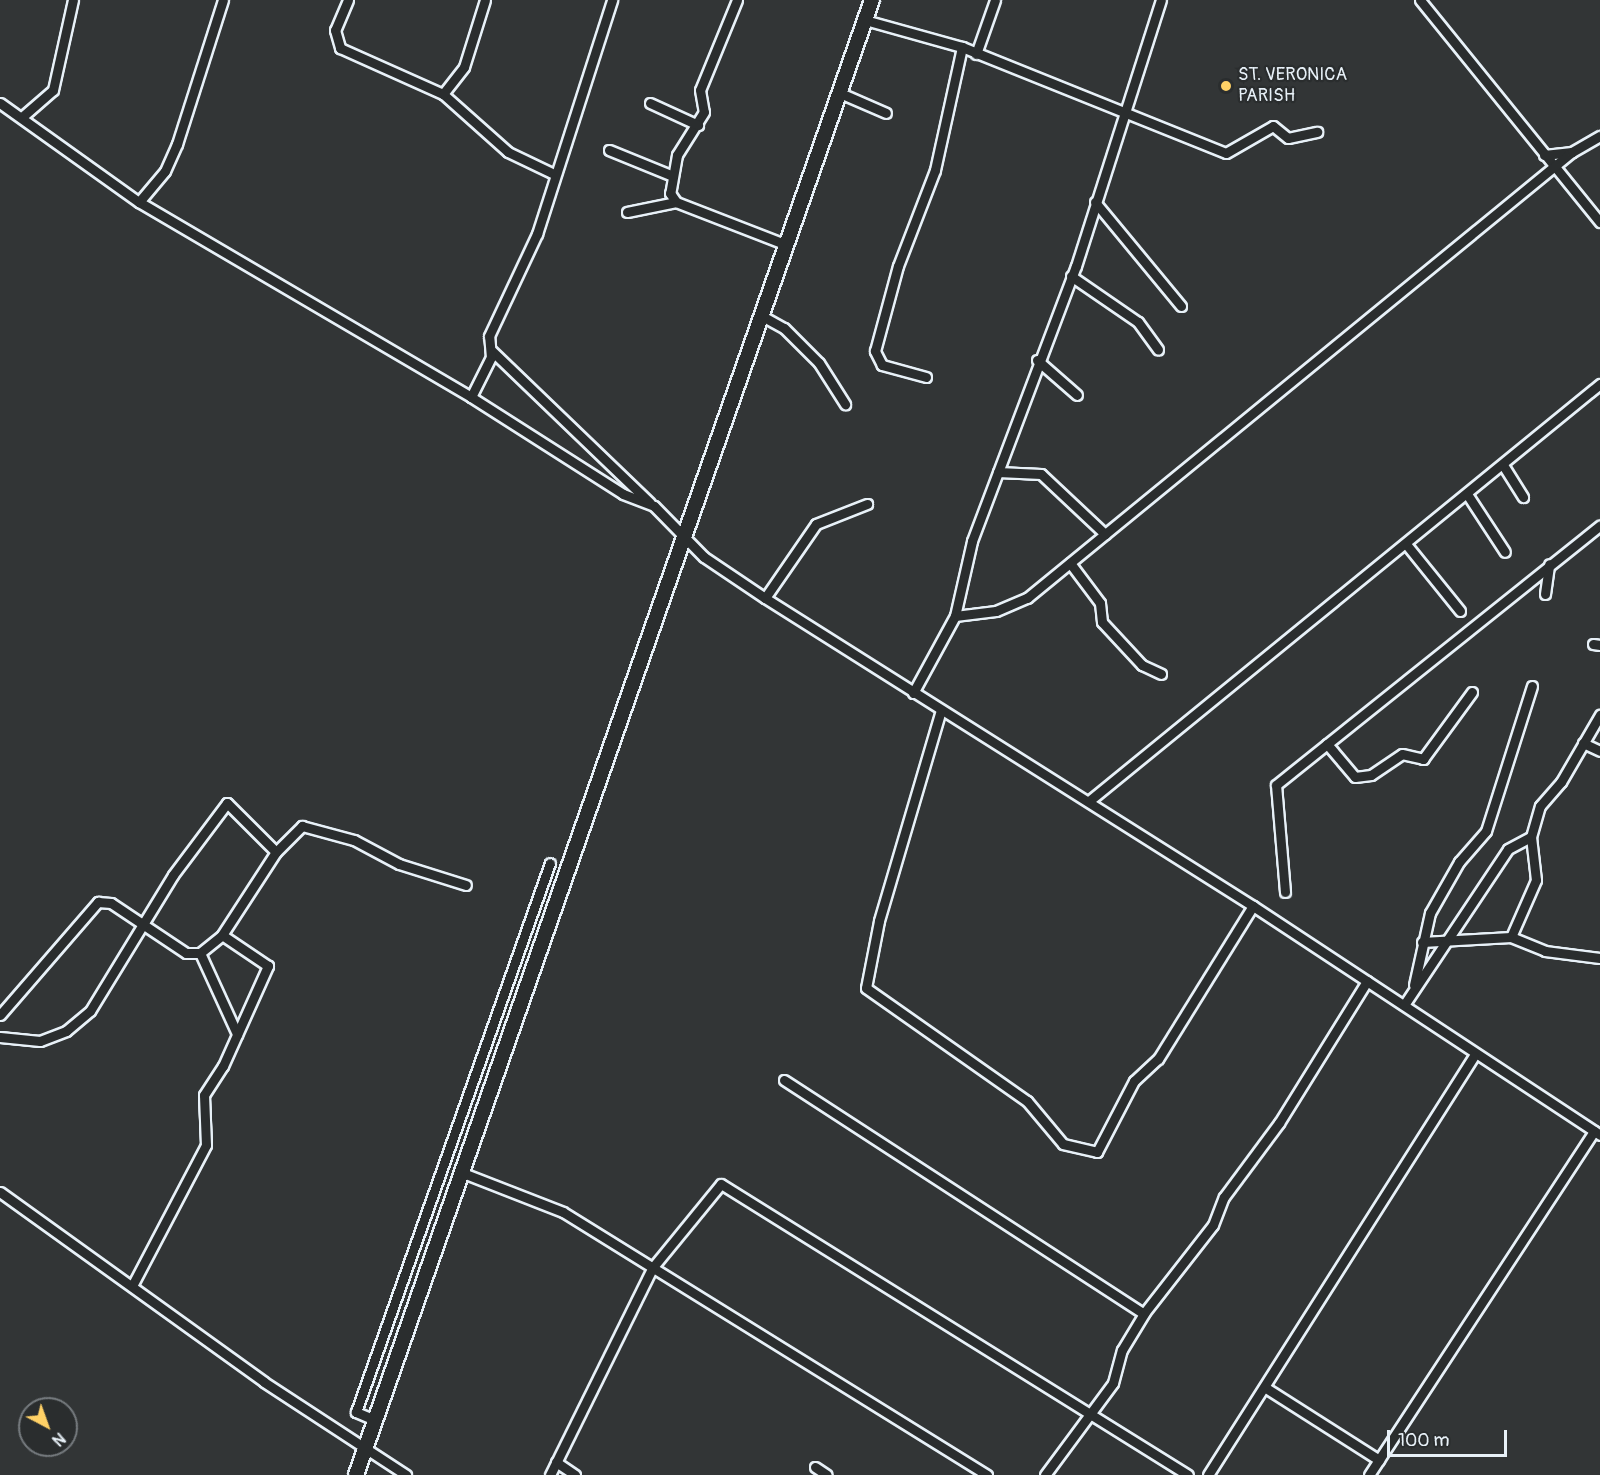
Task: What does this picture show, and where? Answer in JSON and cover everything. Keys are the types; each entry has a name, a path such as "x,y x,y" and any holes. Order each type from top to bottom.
{"street":[{"path":"22,117 53,90 73,0"},
{"path":"139,202 165,171 177,144 223,0"},
{"path":"348,0 335,30 340,48 443,94 508,152 554,174"},
{"path":"443,94 464,67 484,0"},
{"path":"612,0 554,174 537,234 489,336 492,351 684,533 704,557 913,693 1089,801 1253,906 1404,1005 1474,1056 1597,1133 1369,1475"},
{"path":"736,0 700,90 704,112 698,125 677,155 669,194 676,202 787,244"},
{"path":"356,1475 872,0"},
{"path":"976,54 995,0"},
{"path":"913,693 955,616 972,541 1036,360 1071,276 1122,113 1161,0"},
{"path":"1420,0 1600,222"},
{"path":"865,20 962,47 1226,153 1272,126 1288,138 1317,132"},
{"path":"926,377 882,365 874,351 894,276 935,170 962,47"},
{"path":"840,93 886,112"},
{"path":"650,103 698,125"},
{"path":"0,104 22,117 139,202 471,397 623,494 654,506"},
{"path":"955,616 996,611 1027,598 1556,170 1572,152 1600,136"},
{"path":"609,150 673,176"},
{"path":"1544,155 1572,152"},
{"path":"627,212 676,202"},
{"path":"1095,202 1181,306"},
{"path":"1071,276 1138,322 1158,350"},
{"path":"762,316 784,328 819,363 845,404"},
{"path":"471,397 492,351"},
{"path":"1036,360 1077,395"},
{"path":"1089,801 1600,384"},
{"path":"1503,465 1524,497"},
{"path":"998,472 1041,474 1105,534"},
{"path":"1467,494 1505,552"},
{"path":"765,598 816,524 867,504"},
{"path":"1285,892 1275,790 1327,744 1600,525"},
{"path":"1406,544 1460,610"},
{"path":"1070,563 1100,603 1102,622 1142,665 1161,674"},
{"path":"1545,594 1549,564"},
{"path":"1413,991 1422,942 1447,882 1486,831 1532,686"},
{"path":"1327,744 1356,777 1371,775 1402,754 1423,759 1472,693"},
{"path":"941,710 879,921 866,988 1027,1101 1063,1144 1097,1152 1134,1081 1158,1059 1253,906"},
{"path":"1511,937 1536,880 1531,837 1540,806 1600,715"},
{"path":"1583,743 1600,751"},
{"path":"0,1037 40,1041 66,1031 90,1011 143,928 173,875 227,803 276,852"},
{"path":"0,1015 98,902 111,903 143,928 186,953 200,954 222,935 276,852 302,826 354,840 399,864 466,885"},
{"path":"1404,1005 1508,849 1531,837"},
{"path":"375,1420 356,1412 549,863"},
{"path":"132,1286 206,1145 204,1095 237,1034 268,966 222,935"},
{"path":"1422,942 1511,937 1545,951 1600,958"},
{"path":"200,954 237,1034"},
{"path":"1045,1475 1113,1383 1122,1350 1144,1314 1213,1225 1224,1197 1279,1123 1367,981"},
{"path":"1208,1475 1266,1388 1474,1056"},
{"path":"784,1080 1144,1314"},
{"path":"463,1173 563,1212 987,1475"},
{"path":"550,1475 653,1267 721,1184 1188,1475"},
{"path":"0,1192 264,1382 366,1446 406,1475"},
{"path":"1266,1388 1379,1460"},
{"path":"556,1462 575,1475"},
{"path":"815,1467 827,1475"}],"place":[{"name":"ST. VERONICA PARISH","path":"1226,86"}]}
